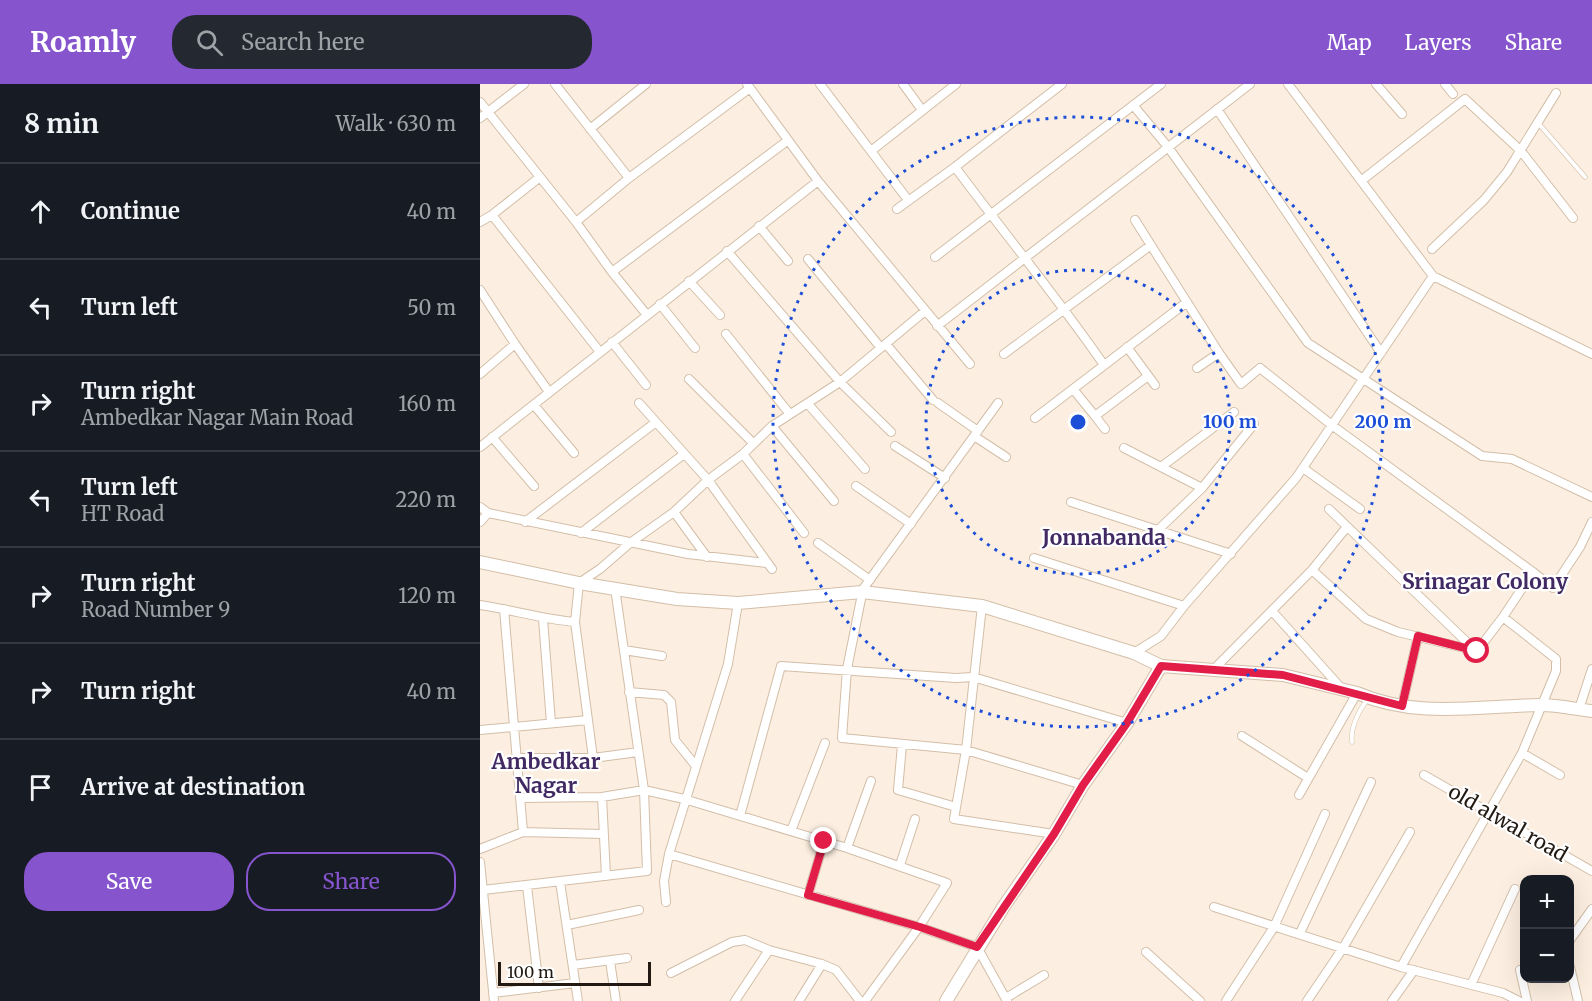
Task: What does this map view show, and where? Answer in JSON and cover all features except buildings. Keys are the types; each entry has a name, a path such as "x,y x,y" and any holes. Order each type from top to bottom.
{"street":[{"path":"480,118 524,84"},
{"path":"555,84 629,178"},
{"path":"590,129 646,84"},
{"path":"820,84 908,200"},
{"path":"903,84 922,110"},
{"path":"871,151 956,84"},
{"path":"897,208 955,167 1062,84"},
{"path":"935,257 1161,84"},
{"path":"937,326 1250,84"},
{"path":"1288,84 1433,276 1592,354"},
{"path":"1376,84 1402,114"},
{"path":"1445,84 1453,94"},
{"path":"576,222 629,178 749,86 818,181 970,364"},
{"path":"1432,249 1484,200 1521,151 1556,93"},
{"path":"1361,180 1465,99 1521,151 1573,218"},
{"path":"480,102 647,315"},
{"path":"1133,105 1168,147 1308,344 1482,456 1512,459 1592,497"},
{"path":"1217,109 1381,353"},
{"path":"612,272 787,141"},
{"path":"955,167 1065,309 1104,364"},
{"path":"480,222 540,177"},
{"path":"480,447 818,181"},
{"path":"492,215 600,352"},
{"path":"1135,220 1241,384 1260,368 1333,426 1553,588 1580,547 1592,522"},
{"path":"759,226 788,261"},
{"path":"1004,354 1151,245"},
{"path":"727,251 840,382 891,432"},
{"path":"808,259 935,402 1006,457"},
{"path":"1134,653 1161,636 1184,606 1303,468 1433,276"},
{"path":"689,281 720,315"},
{"path":"480,290 483,303 549,392"},
{"path":"1035,418 1187,302"},
{"path":"660,304 695,348"},
{"path":"579,583 600,569 630,543 675,512 708,480 743,454 772,426 840,382 925,311"},
{"path":"726,334 789,413"},
{"path":"612,342 646,385"},
{"path":"480,374 515,344"},
{"path":"1127,347 1155,385"},
{"path":"1197,368 1219,353"},
{"path":"1095,416 1148,376"},
{"path":"689,379 753,443"},
{"path":"1073,389 1105,429"},
{"path":"480,507 488,513 525,522 707,557 769,566 708,480 639,403"},
{"path":"998,403 862,592 847,669 842,738 966,750 1083,785"},
{"path":"808,404 865,470"},
{"path":"534,405 574,453"},
{"path":"1161,467 1234,412"},
{"path":"525,522 656,422"},
{"path":"1159,529 1202,488 1254,424"},
{"path":"772,426 834,501"},
{"path":"492,437 534,486"},
{"path":"895,446 945,478"},
{"path":"1124,448 1202,488"},
{"path":"581,533 684,454"},
{"path":"743,454 804,533"},
{"path":"1303,468 1360,508"},
{"path":"856,486 911,524"},
{"path":"1071,502 1231,554"},
{"path":"1329,509 1477,651"},
{"path":"675,512 707,557"},
{"path":"480,522 488,513"},
{"path":"1212,671 1312,570 1347,528"},
{"path":"818,543 870,580"},
{"path":"1034,558 1184,606"},
{"path":"480,562 579,583 678,599 738,603 862,592 982,606 1134,653 1161,666 1283,675 1420,710 1543,705 1586,710 1592,669"},
{"path":"1312,570 1366,619 1398,632 1477,651"},
{"path":"1477,651 1533,572"},
{"path":"579,583 575,622 593,758"},
{"path":"483,890 647,871 644,790 615,588"},
{"path":"666,902 664,881 669,854 684,799 728,664 738,603"},
{"path":"480,606 504,609 543,619 575,622"},
{"path":"982,606 966,750 954,819 1054,834"},
{"path":"504,609 523,832"},
{"path":"1272,611 1356,694"},
{"path":"1401,967 1522,753 1556,671 1556,659 1503,617"},
{"path":"543,619 551,723"},
{"path":"1402,706 1418,636"},
{"path":"624,650 662,656"},
{"path":"740,816 781,666 956,678 973,677 1127,723"},
{"path":"946,1001 977,947 1054,834 1083,785 1127,723 1161,666"},
{"path":"629,692 668,697 671,702 675,740 695,765"},
{"path":"1299,795 1356,694"},
{"path":"480,730 588,720"},
{"path":"1242,736 1308,778"},
{"path":"791,831 825,743"},
{"path":"902,745 898,790 956,807"},
{"path":"517,758 593,758 638,752"},
{"path":"1522,753 1560,775"},
{"name":"old alwal road","path":"1424,776 1592,871"},
{"path":"846,848 871,781"},
{"path":"1300,933 1371,782"},
{"path":"520,798 602,797 644,790 684,799 824,841 900,865 947,883 920,927 865,1001"},
{"path":"602,797 606,876"},
{"path":"1226,1001 1274,927 1324,814"},
{"path":"900,865 915,819"},
{"path":"480,849 523,832 603,834"},
{"path":"1307,1001 1342,948 1410,832"},
{"path":"808,895 824,841"},
{"path":"669,854 920,927 977,947 1007,1000 1044,975"},
{"path":"480,862 494,997 575,983"},
{"path":"560,882 578,1001"},
{"path":"526,886 539,988"},
{"path":"1471,985 1515,889"},
{"path":"1214,906 1401,967 1471,985 1500,997 1519,1001"},
{"path":"1574,933 1592,909"},
{"path":"567,925 639,910"},
{"path":"671,973 732,942 745,940 769,950 836,970 860,1001"},
{"path":"735,1001 769,950"},
{"path":"1146,952 1200,1001"},
{"path":"573,965 627,958"},
{"path":"610,961 616,1001"},
{"path":"799,1001 822,964"},
{"path":"1397,999 1414,970"},
{"path":"1523,983 1527,1001"},
{"path":"1573,983 1578,1001"}],"lane":[{"path":"1538,123 1585,177"},
{"path":"1352,742 1357,719 1356,694"}],"district":[{"name":"Jonnabanda","path":"1104,538"},
{"name":"Srinagar Colony","path":"1485,582"},
{"name":"Ambedkar Nagar","path":"546,774"}],"route":[{"path":"824,841 808,895 920,927 977,947 1054,834 1083,785 1127,723 1161,666 1283,675 1402,706 1418,636 1477,651"}]}
